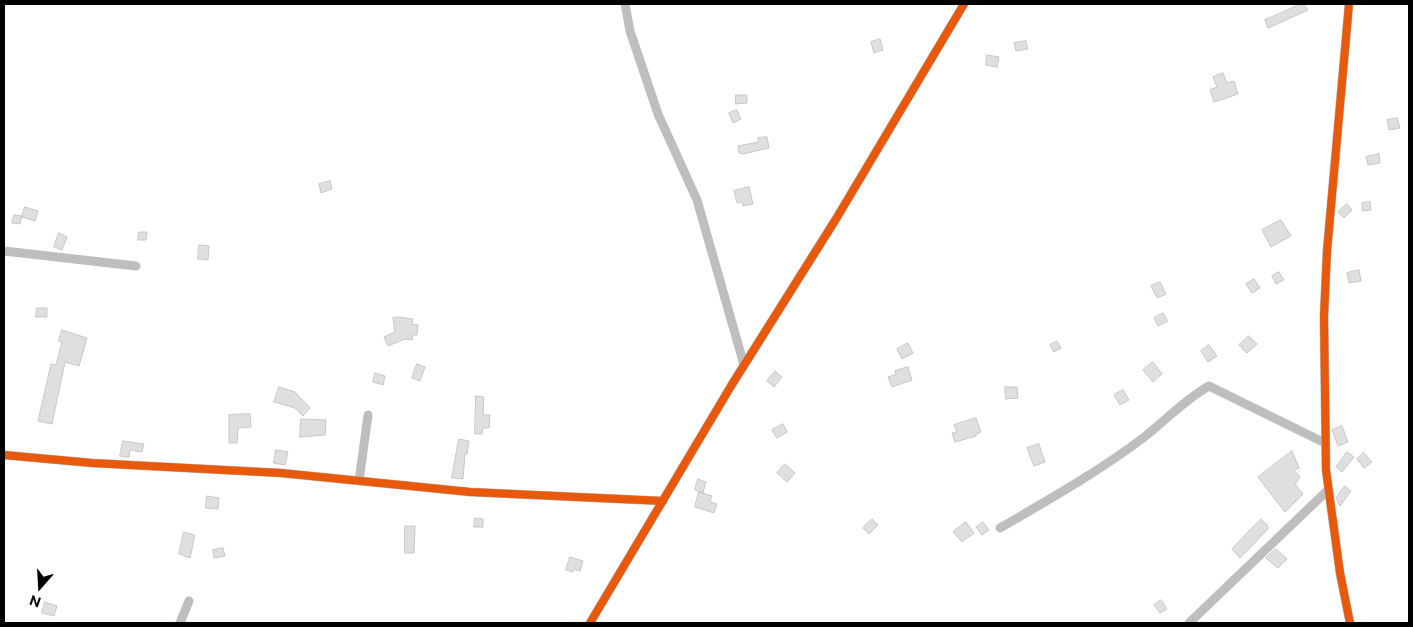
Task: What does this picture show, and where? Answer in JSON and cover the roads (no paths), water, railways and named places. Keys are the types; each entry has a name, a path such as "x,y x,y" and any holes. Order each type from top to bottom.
{"street":[{"path":"626,4 630,31 658,114 697,200 744,365"},
{"path":"590,623 744,365 836,219 964,4"},
{"path":"1349,4 1327,251 1324,316 1328,490 1340,573 1350,623"},
{"path":"4,251 136,266"},
{"path":"1000,528 1101,468 1143,438 1194,394 1209,386 1326,443"},
{"path":"359,480 368,415"},
{"path":"4,455 92,463 281,473 470,492 662,501"},
{"path":"1188,623 1328,490"},
{"path":"180,623 188,601"}]}
